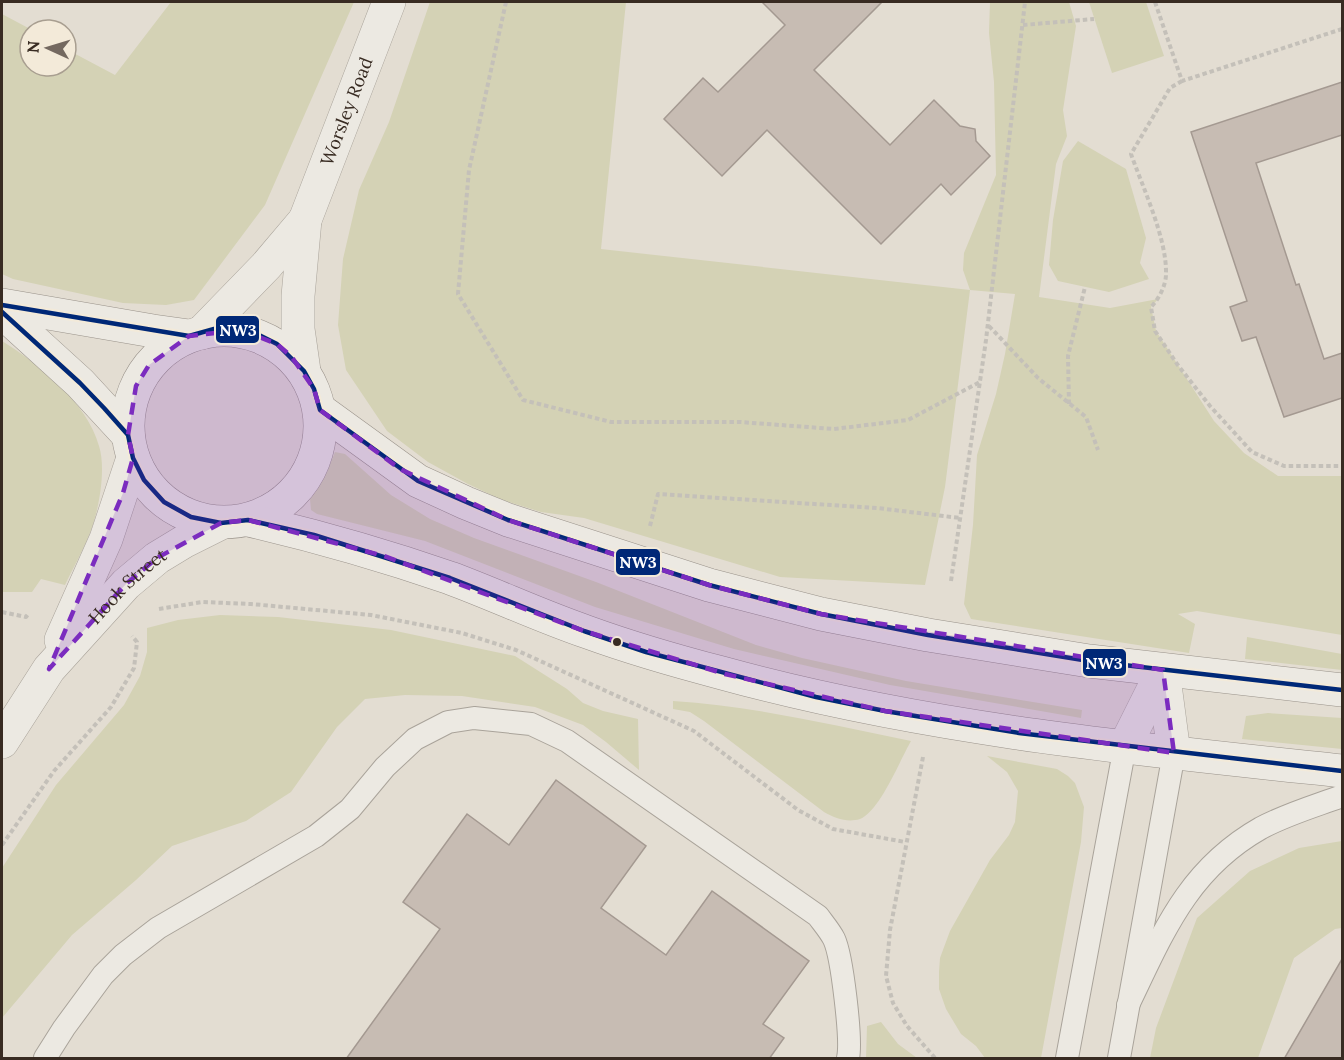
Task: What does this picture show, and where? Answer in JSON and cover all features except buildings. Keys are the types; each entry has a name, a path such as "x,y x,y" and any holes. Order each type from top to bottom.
{"main road":[{"name":"Worsley Road","path":"304,371 298,329 298,296 305,220 389,2"},
{"name":"Worsley Road","path":"195,334 266,266 305,220"},
{"path":"2,305 153,332 195,334 214,330 241,330 259,335 277,344 304,371 314,389 320,410 321,434 316,457 305,478 290,497 271,511 235,521"},
{"path":"2,312 80,383 131,447 144,480 164,502 191,517 235,521 314,535 384,556 501,597 594,635 646,652 816,697 1019,733 1342,771"},
{"path":"131,447 129,410 136,386 149,365 167,348 195,334"},
{"path":"320,410 418,481 508,520 710,585 821,614 928,635 1089,661 1342,690"},
{"name":"Hook Street","path":"2,742 49,669 106,539 131,447"},
{"name":"Hook Street","path":"49,669 126,584 157,558 185,541 235,521"},
{"path":"1125,747 1163,670"},
{"path":"1163,670 1174,753"}],"lane":[{"path":"45,1059 64,1028 103,975 123,955 158,928 316,836 350,809 386,767 415,739 448,722 474,718 531,724 567,741 818,916 834,939 840,965 847,1025 848,1059"},
{"path":"1067,1059 1125,747"},
{"path":"1119,1059 1174,753"},
{"path":"1128,1005 1172,917 1191,887 1204,872 1235,845 1261,828 1342,796"}],"path":[{"path":"506,2 470,170 458,294 523,400 611,422 740,422 834,429 908,420 980,382"},
{"path":"951,581 988,326 1025,2"},
{"path":"1149,9 1155,3 1182,81"},
{"path":"1023,25 1094,19"},
{"path":"1342,29 1182,81 1170,88 1131,154 1162,241 1167,275 1158,299 1151,307 1155,331 1177,364 1210,406 1252,452 1284,466 1342,466"},
{"path":"1069,404 1068,356 1085,287"},
{"path":"988,326 1038,378 1086,417 1098,450"},
{"path":"639,562 658,494 877,508 960,518"},
{"path":"2,844 54,771 111,707 134,668 137,642 129,633"},
{"path":"924,752 890,930 886,976 892,1004 935,1059"}],"highlighted area":[{"path":"241,330 277,344 291,356 314,389 320,410 400,469 508,520 709,585 821,614 1163,670 1174,753 885,711 725,674 584,631 384,556 248,520 221,523 157,558 126,584 49,669 123,493 133,458 128,435 136,386 149,365 189,336"}],"shaded area":[{"path":"171,2 354,2 265,205 194,300 166,305 123,303 13,279 2,274 2,14 18,23 18,78 78,78 78,55 115,75"},
{"path":"430,2 626,2 601,249 970,290 945,487 925,585 780,577 584,518 541,512 502,500 468,484 428,462 387,431 346,370 338,325 343,259 359,190 389,122"},
{"path":"990,2 1069,2 1076,26 1063,110 1067,136 1056,164 1039,297 1110,308 1158,299 1151,307 1156,331 1214,421 1244,453 1278,476 1342,476 1342,635 1197,611 1178,614 1195,624 1189,653 971,619 964,604 973,525 977,455 996,394 1015,294 970,290 963,270 964,253 996,175 994,82 989,33"},
{"path":"1089,2 1146,2 1164,56 1112,73"},
{"path":"1078,141 1126,169 1146,238 1140,263 1149,279 1109,292 1058,281 1049,265 1053,220 1063,161"},
{"path":"2,341 46,373 73,400 93,430 102,462 102,480 93,523 65,585 41,579 32,592 2,592"},
{"path":"335,452 345,454 391,495 430,519 474,538 596,582 756,645 802,658 906,681 1082,710 1081,718 890,685 734,649 595,607 425,541 317,514 311,510 310,499 327,472"},
{"path":"220,615 278,617 391,630 515,656 567,689 583,703 603,711 638,719 639,770 583,725 535,707 462,696 405,695 365,699 337,727 291,792 246,821 172,846 72,935 2,1018 2,868 56,785 124,705 140,676 147,652 147,628 178,620"},
{"path":"1247,637 1342,654 1342,670 1245,659"},
{"path":"673,701 763,712 911,741 875,806 860,819 846,820 824,812 690,712 673,709"},
{"path":"1268,713 1342,718 1342,749 1242,739 1246,716"},
{"path":"987,756 1057,769 1075,783 1084,807 1081,842 1041,1058 985,1058 976,1046 961,1034 946,1009 939,989 940,958 950,931 990,860 1009,835 1015,822 1018,791 1007,772"},
{"path":"1342,841 1342,928 1335,929 1294,958 1258,1058 1150,1058 1156,1028 1197,918 1250,871 1299,848"},
{"path":"881,1022 898,1044 917,1058 866,1058 867,1026"}],"transit line":[{"name":"NW3","path":"2,305 189,336 214,329 241,330 259,335 277,344 304,371 314,389 320,410 418,481 508,520 709,585 821,614 928,635 1089,661 1342,690"},
{"name":"NW3","path":"2,312 104,408 128,435 133,458 144,480 164,502 191,517 221,523 248,520 314,535 450,578 584,631 646,652 816,697 1019,733 1342,771"}]}
